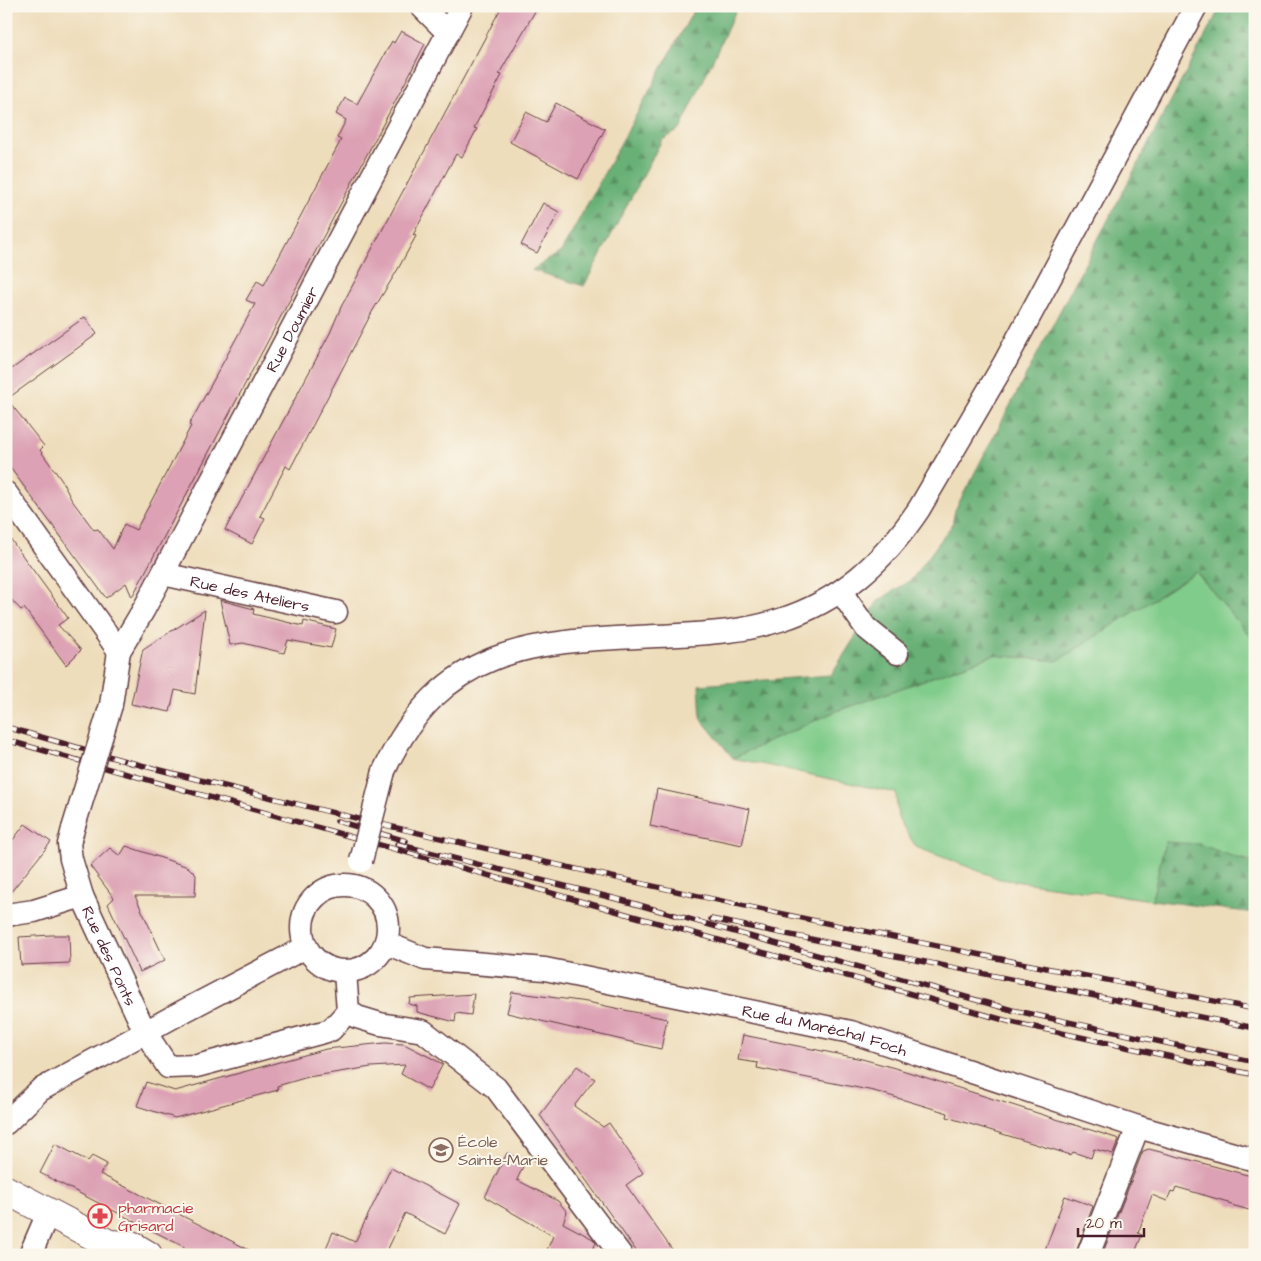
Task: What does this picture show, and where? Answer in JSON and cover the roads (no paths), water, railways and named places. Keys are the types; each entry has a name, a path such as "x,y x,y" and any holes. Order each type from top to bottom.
{"main road":[{"path":"6,1190 48,1213 109,1251 131,1245 148,1255"}],"street":[{"path":"421,6 448,34"},
{"name":"Rue Doumier","path":"119,651 163,574 462,6"},
{"path":"355,886 384,771 403,734 433,697 452,681 494,658 521,648 551,643 720,632 781,620 841,592 868,572 906,529 919,510 1005,362 1196,6"},
{"path":"6,493 119,651"},
{"name":"Rue des Ateliers","path":"163,574 336,612"},
{"path":"841,592 866,628 897,653"},
{"name":"Rue des Ponts","path":"119,651 111,705 69,844 71,859 82,896 144,1032 168,1066 197,1066 331,1030 348,1011"},
{"path":"335,885 355,886 373,895 383,907 388,925 386,943 378,956 366,966 356,971 345,972 322,965 306,947 301,935 302,923 308,906 320,892 335,885"},
{"path":"6,915 34,911 82,896"},
{"name":"Rue du Maréchal Foch","path":"386,943 425,959 545,969 851,1032 1138,1127 1255,1160"},
{"path":"6,1123 40,1090 144,1032 306,947"},
{"path":"345,972 348,1011 357,1017 380,1024 423,1031 496,1088 621,1255"},
{"path":"1088,1255 1138,1127"},
{"path":"30,1255 48,1213"}],"railway":[{"path":"6,727 132,763"},
{"path":"6,740 1011,1022 1255,1075"},
{"path":"125,761 406,830 688,894 971,953 1255,1009"},
{"path":"337,821 406,841"},
{"path":"397,844 625,901 1012,1010 1255,1062"},
{"path":"711,919 1255,1028"}],"place":[{"name":"École Sainte-Marie","path":"441,1150"},
{"name":"pharmacie Grisard","path":"100,1216"}]}
